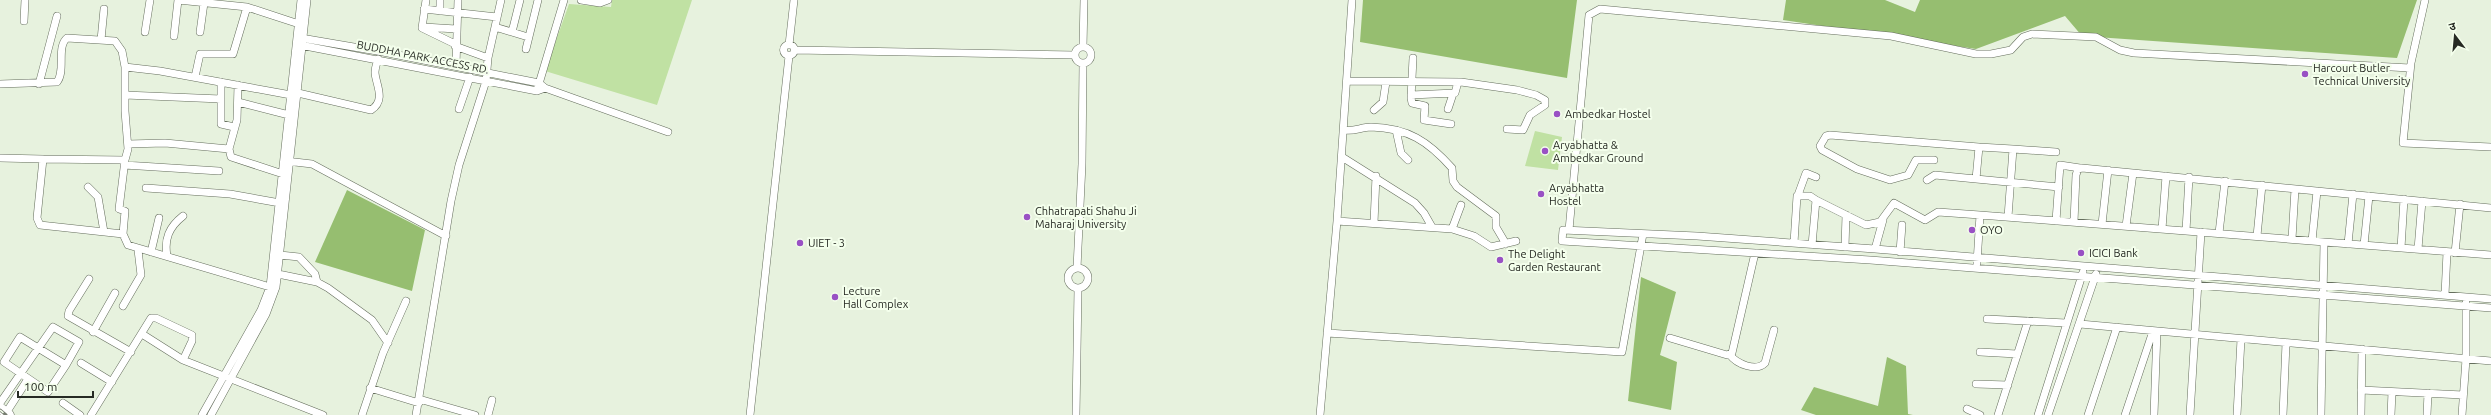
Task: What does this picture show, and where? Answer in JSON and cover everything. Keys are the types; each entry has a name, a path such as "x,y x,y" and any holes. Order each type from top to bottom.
{"street":[{"path":"24,21 25,0"},
{"path":"145,32 150,0"},
{"path":"174,36 178,0 247,7 299,24"},
{"path":"300,41 299,24 301,0"},
{"path":"202,415 266,314 276,287 294,94 300,41 307,0"},
{"path":"422,27 426,0"},
{"path":"440,0 440,11"},
{"path":"456,66 455,45 458,0"},
{"path":"416,415 459,165 486,77 488,58 501,0"},
{"path":"512,32 520,0"},
{"path":"526,49 538,0"},
{"path":"540,87 564,0"},
{"path":"581,0 600,3 608,0"},
{"path":"789,56 783,50 789,45 794,0"},
{"path":"1083,48 1084,0"},
{"path":"1320,415 1342,157 1352,0"},
{"path":"2425,0 2410,68 2403,143 2491,147"},
{"path":"200,32 204,3"},
{"path":"195,77 200,54 232,54 247,7"},
{"path":"101,40 104,9"},
{"path":"424,9 497,17"},
{"path":"2410,68 2134,53 2120,50 2096,37 2032,34 2023,37 2011,50 1976,54 1898,37 1600,9 1589,15 1566,230 1562,241 2095,277 2491,308"},
{"path":"39,84 57,16"},
{"path":"422,27 456,29"},
{"path":"422,27 455,45 488,58"},
{"path":"495,27 528,37"},
{"path":"0,84 39,84 58,80 65,39 101,40 118,43 123,55 125,67 128,144 124,162 119,209 125,211 123,234 128,245 138,250 167,256 270,287"},
{"name":"BUDDHA PARK ACCESS RD.","path":"300,41 378,59 470,77 486,77"},
{"name":"BUDDHA PARK ACCESS RD.","path":"300,41 456,66 486,77 540,87 668,132"},
{"path":"789,45 793,46 795,50"},
{"path":"1075,55 1077,50 1083,48 1088,50 1090,55 1088,60 1083,63"},
{"path":"750,415 789,56 795,50 1075,55"},
{"path":"1075,55 1077,60 1083,63"},
{"path":"1413,58 1411,95 1414,104 1425,106 1424,120 1451,124"},
{"path":"125,67 294,94 371,110 375,107 380,90 375,72 378,59"},
{"path":"1077,268 1082,164 1083,63"},
{"path":"459,109 470,77"},
{"path":"221,82 221,125 234,127"},
{"path":"1347,82 1458,82 1516,90 1536,95 1545,100 1545,105 1528,117 1523,130 1507,130"},
{"path":"1374,110 1383,102 1386,82"},
{"path":"1448,109 1454,94 1457,91 1458,82"},
{"path":"238,85 238,102 229,149 231,157 283,174"},
{"path":"211,415 226,378 261,310 270,287 283,174 287,162 289,115 294,94"},
{"path":"1411,95 1454,94"},
{"path":"125,95 221,99"},
{"path":"238,102 289,115"},
{"path":"1344,130 1354,131 1370,127 1396,130 1413,134 1450,165 1453,170 1453,181 1456,187 1496,216 1496,227 1506,244"},
{"path":"1396,130 1400,150 1408,160"},
{"path":"1934,160 1916,160 1908,175 1891,181 1857,169 1822,150 1820,146 1826,136 1830,135 2056,152"},
{"path":"128,144 165,143 229,149"},
{"path":"1976,179 1979,147"},
{"path":"2008,217 2013,149"},
{"path":"1342,157 1376,176 1417,204 1432,227"},
{"path":"0,158 124,162 219,171"},
{"path":"43,159 37,218 39,224 123,234"},
{"path":"287,162 312,164 446,236"},
{"path":"2056,220 2060,165 2491,208"},
{"path":"2074,222 2076,175 2080,168"},
{"path":"2102,224 2108,170"},
{"path":"1794,243 1798,195 1806,173 1816,177"},
{"path":"2126,226 2133,173"},
{"path":"1927,180 1935,175 2059,187"},
{"path":"1374,223 1376,176"},
{"path":"2162,229 2166,176"},
{"path":"2186,231 2189,177"},
{"path":"2219,233 2225,181"},
{"path":"2257,236 2262,185"},
{"path":"88,187 98,197 104,232"},
{"path":"146,188 230,194 280,203"},
{"path":"2292,239 2295,189"},
{"path":"2312,241 2317,191"},
{"path":"2348,244 2353,194"},
{"path":"1798,195 1810,196 1846,216 1866,225 1883,220"},
{"path":"2364,245 2369,196"},
{"path":"1812,245 1816,200"},
{"path":"2401,248 2404,200"},
{"path":"2418,249 2422,201"},
{"path":"1875,249 1883,220 1893,203 1925,220 1938,212 2491,255"},
{"path":"2445,295 2460,204"},
{"path":"1452,229 1461,205"},
{"path":"1977,269 1980,215"},
{"path":"167,256 167,238 172,225 183,216"},
{"path":"1845,247 1846,216"},
{"path":"151,252 159,218"},
{"path":"1337,221 1452,229 1474,236 1491,247 1516,241"},
{"path":"1900,252 1902,225"},
{"path":"1566,230 1875,249 1978,259 2491,299"},
{"path":"2190,415 2196,276 2201,232"},
{"path":"1327,333 1622,352 1643,234"},
{"path":"2321,415 2323,346 2322,286 2324,242"},
{"path":"123,306 141,275 138,250"},
{"path":"1730,355 1740,326 1755,253"},
{"path":"280,255 299,257 315,274 317,282"},
{"path":"2038,415 2085,267"},
{"path":"1077,268 1070,272 1067,279 1071,286 1078,289"},
{"path":"1077,268 1085,271 1088,278 1085,285 1078,289"},
{"path":"2048,415 2080,324 2097,268"},
{"path":"278,274 317,282 368,316 388,343"},
{"path":"89,279 68,315 93,332 131,352"},
{"path":"1076,415 1078,289"},
{"path":"93,332 115,293"},
{"path":"2463,415 2466,359 2466,297"},
{"path":"362,415 370,388 406,301"},
{"path":"91,415 150,319 154,317 191,334 192,341 183,360"},
{"path":"1987,319 2066,323"},
{"path":"1998,415 2028,321"},
{"path":"2080,324 2491,361"},
{"path":"0,403 20,374 38,348 51,328 56,327 78,342 66,365 48,392 20,374 4,362 20,337 38,348 66,365"},
{"path":"2088,415 2117,328"},
{"path":"1670,338 1730,355 1738,362 1756,368 1761,367 1765,363 1774,330"},
{"path":"2124,415 2155,331"},
{"path":"2154,415 2155,331"},
{"path":"142,334 183,360 308,412 323,415"},
{"path":"2237,415 2241,338"},
{"path":"2283,415 2286,343"},
{"path":"2361,415 2362,349"},
{"path":"1980,352 2017,354"},
{"path":"82,363 112,382"},
{"path":"5,412 28,379"},
{"path":"1976,384 2008,386"},
{"path":"370,388 419,401 450,407 475,415"},
{"path":"2361,390 2463,395"},
{"path":"2391,415 2392,392"},
{"path":"2427,415 2428,393"},
{"path":"488,415 492,400"},
{"path":"63,403 80,415"},
{"path":"448,415 450,407"},
{"path":"1966,409 1980,415"}],"green space":[{"path":"612,0 692,0 657,105 545,71 569,4 611,7"},
{"path":"1363,0 1577,0 1567,78 1360,42"},
{"path":"1786,0 1885,0 1915,12 1920,0 2417,0 2397,58 2082,36 2065,16 1976,49 1783,20"},
{"name":"Aryabhatta & Ambedkar Ground","path":"1535,131 1562,137 1558,170 1525,166"},
{"path":"347,190 425,230 412,291 315,262"},
{"path":"1641,277 1676,292 1660,355 1677,362 1671,410 1628,401"},
{"path":"1887,357 1906,366 1908,414 1913,415 1816,415 1801,410 1814,387 1878,406"}],"railway":[{"path":"0,410 6,415"}],"place":[{"name":"Harcourt Butler Technical University","path":"2305,74"},
{"name":"Ambedkar Hostel","path":"1557,114"},
{"name":"Aryabhatta & Ambedkar Ground","path":"1545,151"},
{"name":"Aryabhatta Hostel","path":"1541,194"},
{"name":"Chhatrapati Shahu Ji Maharaj University","path":"1027,217"},
{"name":"OYO","path":"1972,230"},
{"name":"UIET - 3","path":"800,243"},
{"name":"ICICI Bank","path":"2081,253"},
{"name":"The Delight Garden Restaurant","path":"1500,260"},
{"name":"Lecture Hall Complex","path":"835,297"}]}
